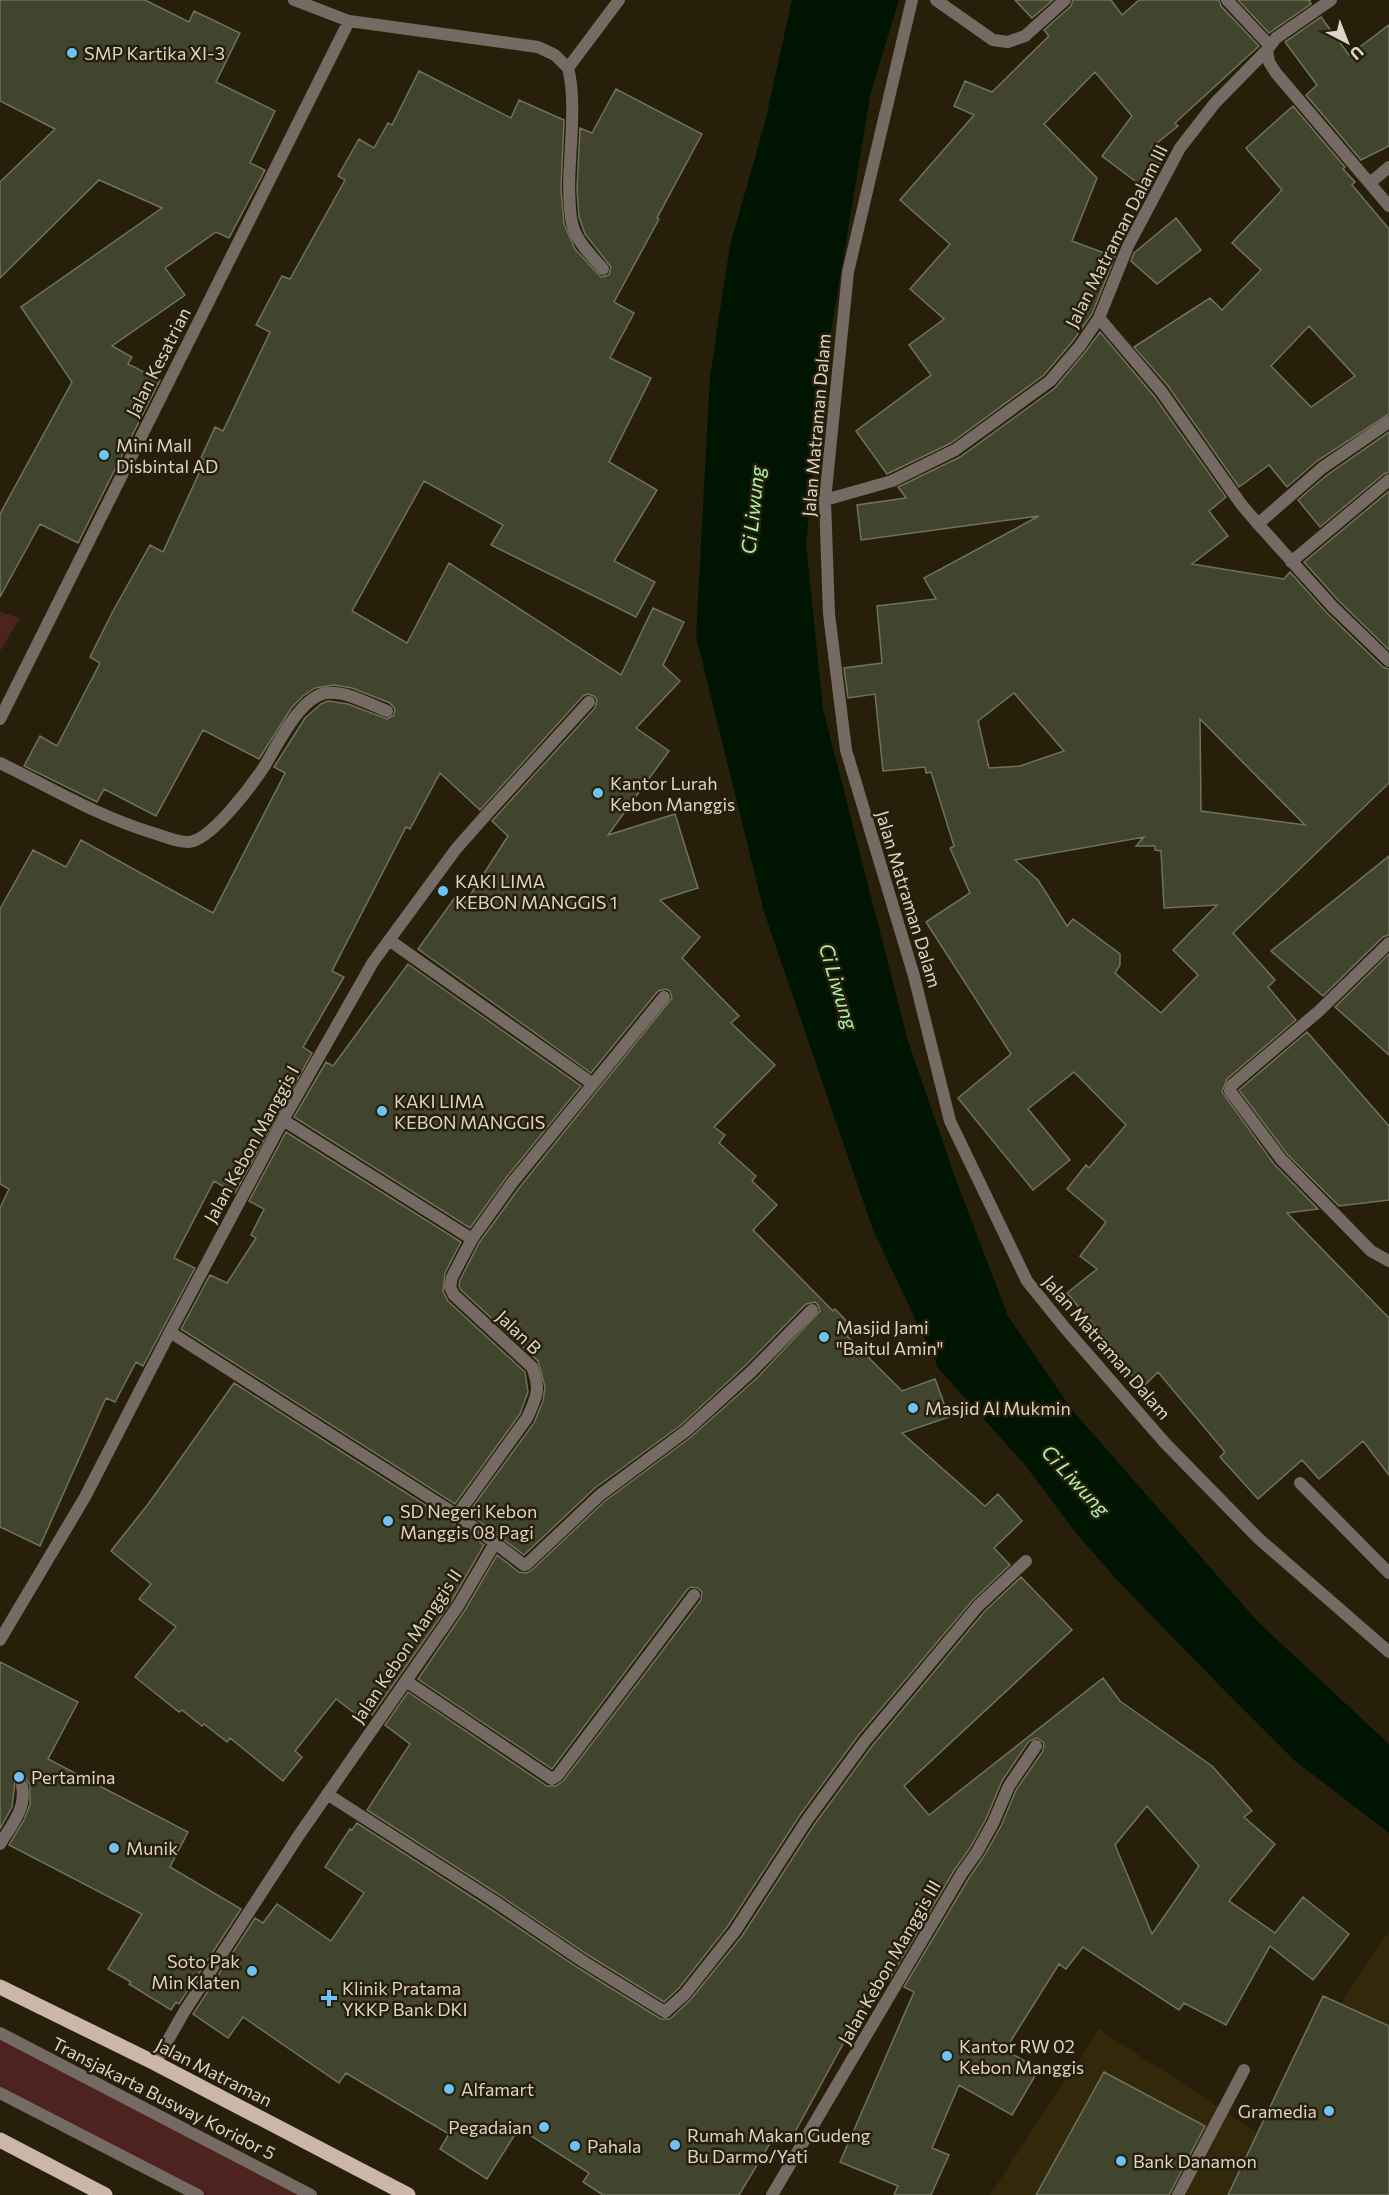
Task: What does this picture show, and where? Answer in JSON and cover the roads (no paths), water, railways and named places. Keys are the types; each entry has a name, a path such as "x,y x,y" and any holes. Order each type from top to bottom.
{"main road":[{"name":"Jalan Matraman","path":"0,1987 155,2063 408,2195"},
{"path":"0,2140 105,2195"}],"street":[{"path":"294,0 349,21 538,47 555,55 568,68 573,84 569,180 573,228 585,249 603,268"},
{"path":"568,68 619,0"},
{"name":"Jalan Matraman Dalam","path":"912,0 848,272 825,500 830,614 846,750 914,976 950,1121 1027,1281 1158,1434 1259,1539 1389,1652"},
{"path":"936,0 993,40 1008,42 1025,36 1065,0"},
{"path":"1227,0 1269,48 1269,62 1276,73 1371,182 1389,206"},
{"name":"Jalan Matraman Dalam III","path":"825,500 892,481 955,450 1050,381 1080,346 1099,318 1128,246 1180,148 1215,103 1276,38 1331,0"},
{"name":"Jalan Kesatrian","path":"0,719 349,21"},
{"path":"1371,182 1389,167"},
{"path":"1099,318 1161,392 1258,524 1332,606 1389,661"},
{"path":"1258,524 1322,468 1389,422"},
{"path":"1291,562 1389,480"},
{"path":"0,763 82,806 136,828 190,842 202,838 217,825 262,770 295,717 309,700 324,693 339,693 387,711"},
{"name":"Jalan Kebon Manggis I","path":"0,1640 85,1497 170,1332 284,1120 373,962 456,849 590,702"},
{"path":"389,940 461,988 593,1084"},
{"path":"1389,943 1319,1011 1232,1085 1230,1091 1281,1159 1371,1251 1389,1261"},
{"name":"Jalan B","path":"457,1515 527,1418 535,1400 538,1383 531,1367 454,1295 450,1287 452,1277 472,1239 512,1183 664,997"},
{"path":"284,1120 472,1239"},
{"path":"170,1332 457,1515 524,1565 600,1495 686,1431 752,1371 812,1310"},
{"path":"1300,1483 1389,1573"},
{"name":"Jalan Kebon Manggis II","path":"155,2063 191,2002 327,1794 458,1606 495,1543"},
{"path":"327,1794 491,1899 584,1962 665,2012 686,1994 735,1930 807,1820 865,1741 978,1606 1026,1561"},
{"path":"406,1681 552,1779 558,1775 694,1595"},
{"name":"Jalan Kebon Manggis III","path":"772,2195 962,1873 977,1852 1009,1786 1036,1746"},
{"path":"0,1844 19,1813 24,1797 22,1786"},
{"name":"Transjakarta Busway Koridor 5","path":"0,2033 311,2195"},
{"path":"1178,2195 1244,2070"},
{"path":"0,2092 198,2195"}],"water":[{"name":"Ci Liwung","path":"792,0 899,0 871,92 822,386 806,544 823,709 908,1041 956,1180 1008,1316 1072,1410 1259,1623 1389,1744 1389,1833 1295,1761 1116,1579 1076,1533 1025,1465 939,1369 873,1230 764,912 696,636 710,376 730,245 765,122"}],"place":[{"name":"SMP Kartika XI-3","path":"72,53"},
{"name":"Mini Mall Disbintal AD","path":"104,455"},
{"name":"Kantor Lurah Kebon Manggis","path":"598,793"},
{"name":"KAKI LIMA KEBON MANGGIS 1","path":"443,891"},
{"name":"KAKI LIMA KEBON MANGGIS","path":"382,1111"},
{"name":"Masjid Jami \"Baitul Amin\"","path":"824,1337"},
{"name":"Masjid Al Mukmin","path":"913,1408"},
{"name":"SD Negeri Kebon Manggis 08 Pagi","path":"388,1521"},
{"name":"Pertamina","path":"19,1777"},
{"name":"Munik","path":"114,1848"},
{"name":"Soto Pak Min Klaten","path":"252,1971"},
{"name":"Klinik Pratama YKKP Bank DKI","path":"329,1998"},
{"name":"Kantor RW 02 Kebon Manggis","path":"947,2056"},
{"name":"Alfamart","path":"449,2089"},
{"name":"Gramedia","path":"1329,2111"},
{"name":"Pegadaian","path":"544,2127"},
{"name":"Rumah Makan Gudeng Bu Darmo/Yati","path":"675,2145"},
{"name":"Pahala","path":"575,2146"},
{"name":"Bank Danamon","path":"1121,2161"}]}
